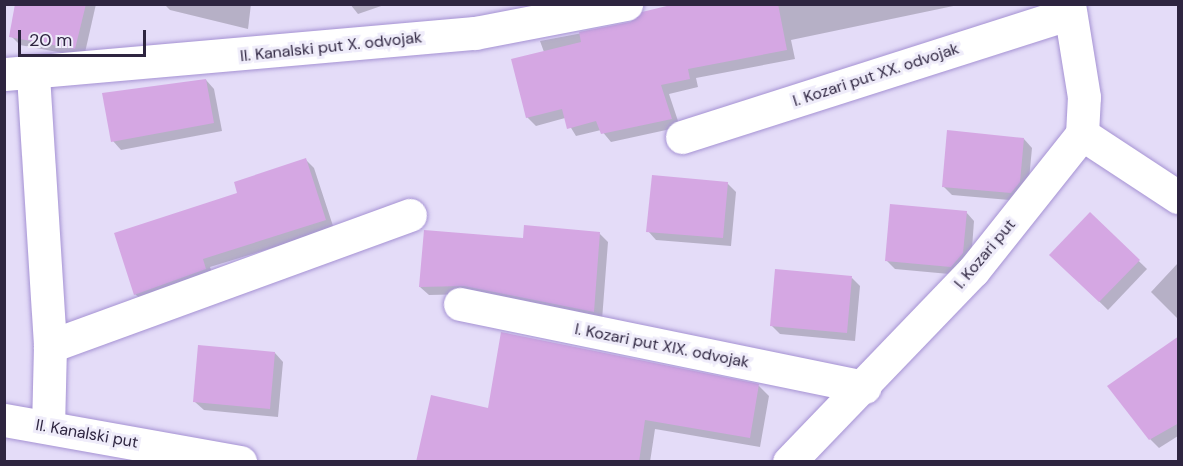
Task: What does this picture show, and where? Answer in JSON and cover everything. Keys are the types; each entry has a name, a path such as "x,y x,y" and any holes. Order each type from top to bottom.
{"street":[{"name":"II. Kanalski put X. odvojak","path":"48,426 50,346 19,75 475,33 626,4"},
{"path":"1070,9 1084,97 1082,134 1179,196"},
{"name":"I. Kozari put XX. odvojak","path":"682,137 1070,9"},
{"name":"I. Kozari put","path":"789,462 865,387 973,271 1082,134"},
{"path":"50,346 410,215"},
{"name":"I. Kozari put XIX. odvojak","path":"460,304 865,387"},
{"name":"II. Kanalski put","path":"4,420 48,426 240,462"}],"building":[{"path":"15,4 86,4 75,49 9,37"},
{"path":"675,4 778,4 787,50 688,69 690,79 661,85 672,119 601,134 596,121 567,129 562,109 526,118 511,59 581,42 579,32 630,22 642,12"},
{"path":"206,79 214,123 111,142 102,93"},
{"path":"947,130 1024,138 1020,182 1011,193 942,187"},
{"path":"306,158 326,220 203,259 206,269 134,295 114,233 237,193 234,182"},
{"path":"652,175 728,182 723,238 646,232"},
{"path":"890,204 967,211 963,253 951,267 885,261"},
{"path":"1090,212 1140,260 1099,302 1049,255"},
{"path":"524,225 600,232 594,312 464,286 419,287 424,230 523,238"},
{"path":"775,269 852,276 847,333 770,326"},
{"path":"501,332 759,384 750,438 645,420 639,462 416,462 431,395 488,408"},
{"path":"1179,336 1179,423 1149,440 1107,386"},
{"path":"198,345 275,352 270,409 193,402"}]}
